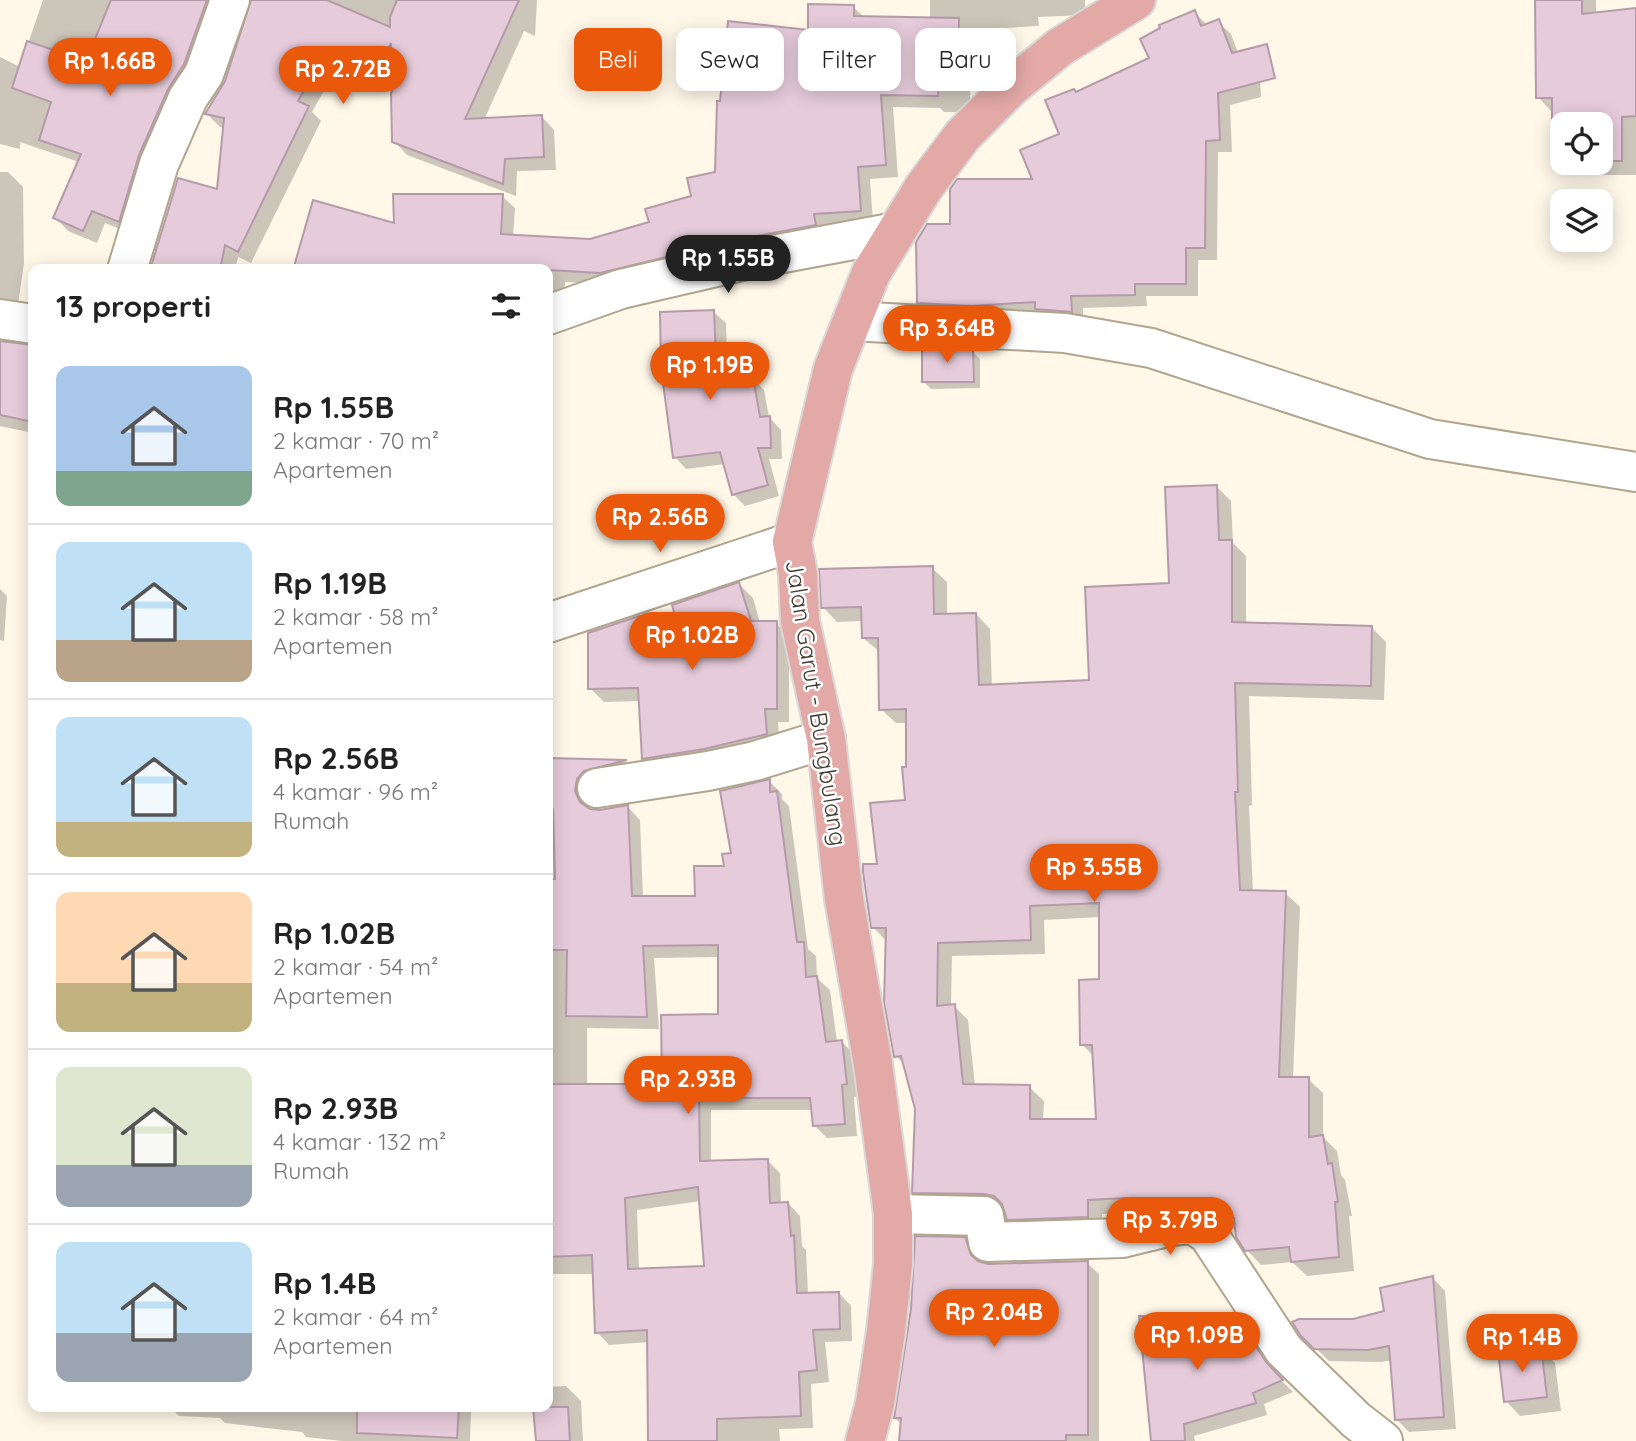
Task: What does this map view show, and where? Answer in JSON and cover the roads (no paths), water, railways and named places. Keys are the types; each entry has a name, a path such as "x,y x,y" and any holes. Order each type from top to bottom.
{"main road":[{"name":"Jalan Garut - Bungbulang","path":"865,1441 875,1403 886,1331 893,1264 893,1214 873,1064 845,900 826,740 800,621 798,573 792,542 833,369 871,273 924,187 963,135 1011,87 1060,47 1136,0"}],"street":[{"path":"129,264 159,164 188,98 204,74 230,0"},
{"path":"553,313 621,289 746,260 896,232"},
{"path":"0,320 28,323"},
{"path":"852,321 1097,337 1151,348 1430,439 1636,472"},
{"path":"553,621 792,542"},
{"path":"597,788 731,766 826,740"},
{"path":"893,1214 984,1216 988,1242 1122,1238 1171,1226 1192,1224 1208,1234 1284,1350 1356,1420 1383,1441"}]}
